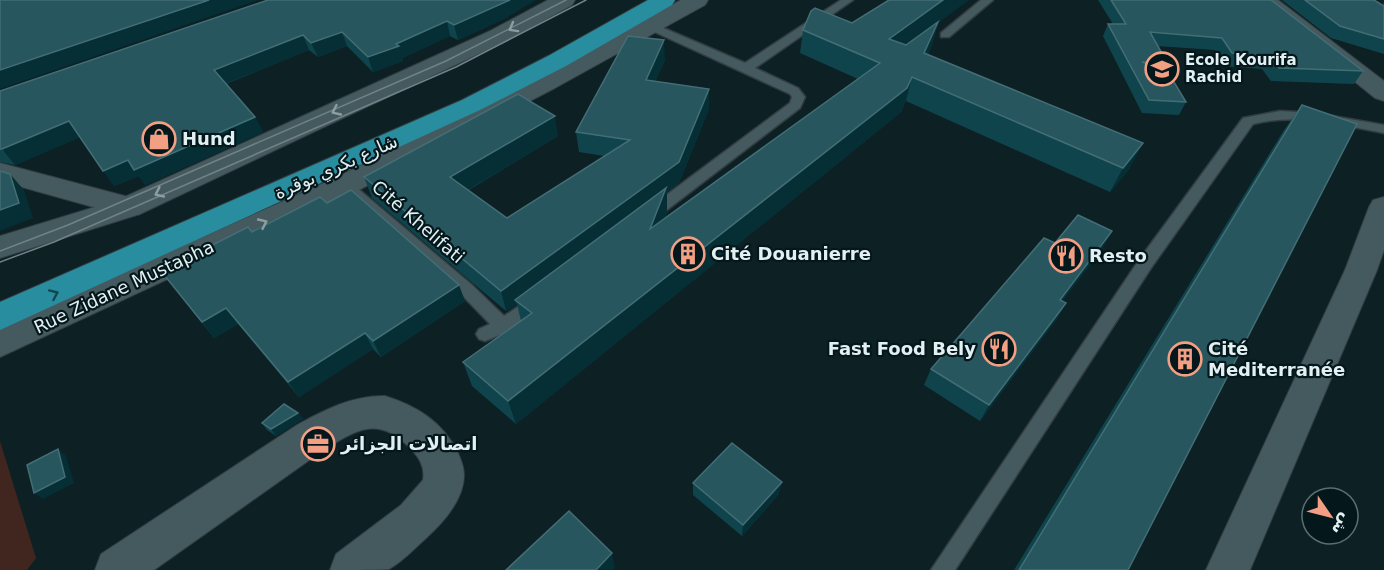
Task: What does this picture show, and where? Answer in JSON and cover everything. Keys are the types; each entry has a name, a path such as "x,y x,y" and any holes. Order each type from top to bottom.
{"highway":[{"name":"شارع بكري بوقرة","path":"0,294 216,201 416,110 517,62 635,0"},
{"name":"شارع بكري بوقرة","path":"0,317 471,105 557,62 664,0"}],"street":[{"path":"0,247 129,207 498,36 564,0"},
{"name":"Rue Zidane Mustapha","path":"0,343 345,185 546,83 697,0"},
{"path":"1264,0 1384,93"},
{"path":"0,172 129,207"},
{"path":"1228,570 1361,270 1384,207"},
{"path":"117,570 218,498 332,426 369,413 386,412 407,422 441,457 445,470 444,482 436,497 421,514 352,570"}],"lane":[{"path":"746,68 848,0"},
{"path":"945,35 988,0"},
{"path":"635,226 795,105 799,97 794,91 746,68 650,26"},
{"path":"942,570 1145,264 1248,121 1265,115 1296,116 1384,129"},
{"name":"Cité Khelifati","path":"345,185 466,289 503,326"},
{"path":"485,333 503,326 550,291"}],"shaded area":[{"path":"0,441 36,558 27,570 0,570"}],"building":[{"path":"0,0 209,0 0,70"},
{"path":"268,0 510,0 454,25 447,21 396,44 399,46 368,57 342,32 311,43 303,35 214,70 255,117 134,170 128,160 103,171 69,121 0,149 0,91"},
{"path":"889,0 943,0 889,39 906,45 938,22 924,53 1143,143 1123,168 912,77 907,88 508,401 463,362 532,313 515,300 666,188 650,229 880,63 803,30 811,11 815,8 852,23"},
{"path":"1111,0 1271,0 1363,71 1279,68 1270,57 1232,53 1222,38 1150,32 1168,64 1142,62 1168,72 1186,102 1149,100 1108,24 1126,24"},
{"path":"1305,0 1374,0 1384,6 1384,39 1340,26"},
{"path":"628,36 664,40 646,80 709,89 679,162 501,291 364,177 518,94 555,116 450,177 507,218 630,140 576,132"},
{"name":"Cité Mediterranée","path":"1302,105 1357,124 1128,570 1019,570"},
{"path":"0,171 10,174 19,203 0,210"},
{"path":"351,190 459,285 373,341 365,333 288,382 226,308 202,322 161,271 248,227 252,232 320,197 327,203"},
{"path":"1078,215 1112,231 1060,300 1066,303 989,405 931,369 1044,238 1055,243"},
{"path":"284,404 298,413 271,429 262,423"},
{"path":"732,443 782,482 743,525 693,483"},
{"path":"58,449 65,477 34,493 27,465"},
{"path":"569,511 612,553 596,570 506,570"}],"tram line":[{"path":"0,251 68,225 446,61 566,0"},
{"path":"0,262 54,242 456,67 586,0"}],"place":[{"name":"Ecole Kourifa Rachid","path":"1162,69"},
{"name":"Hund","path":"159,139"},
{"name":"Cité Douanierre","path":"688,254"},
{"name":"Resto","path":"1066,256"},
{"name":"Fast Food Bely","path":"999,349"},
{"name":"Cité Mediterranée","path":"1185,359"},
{"name":"اتصالات الجزائر","path":"318,444"}]}
